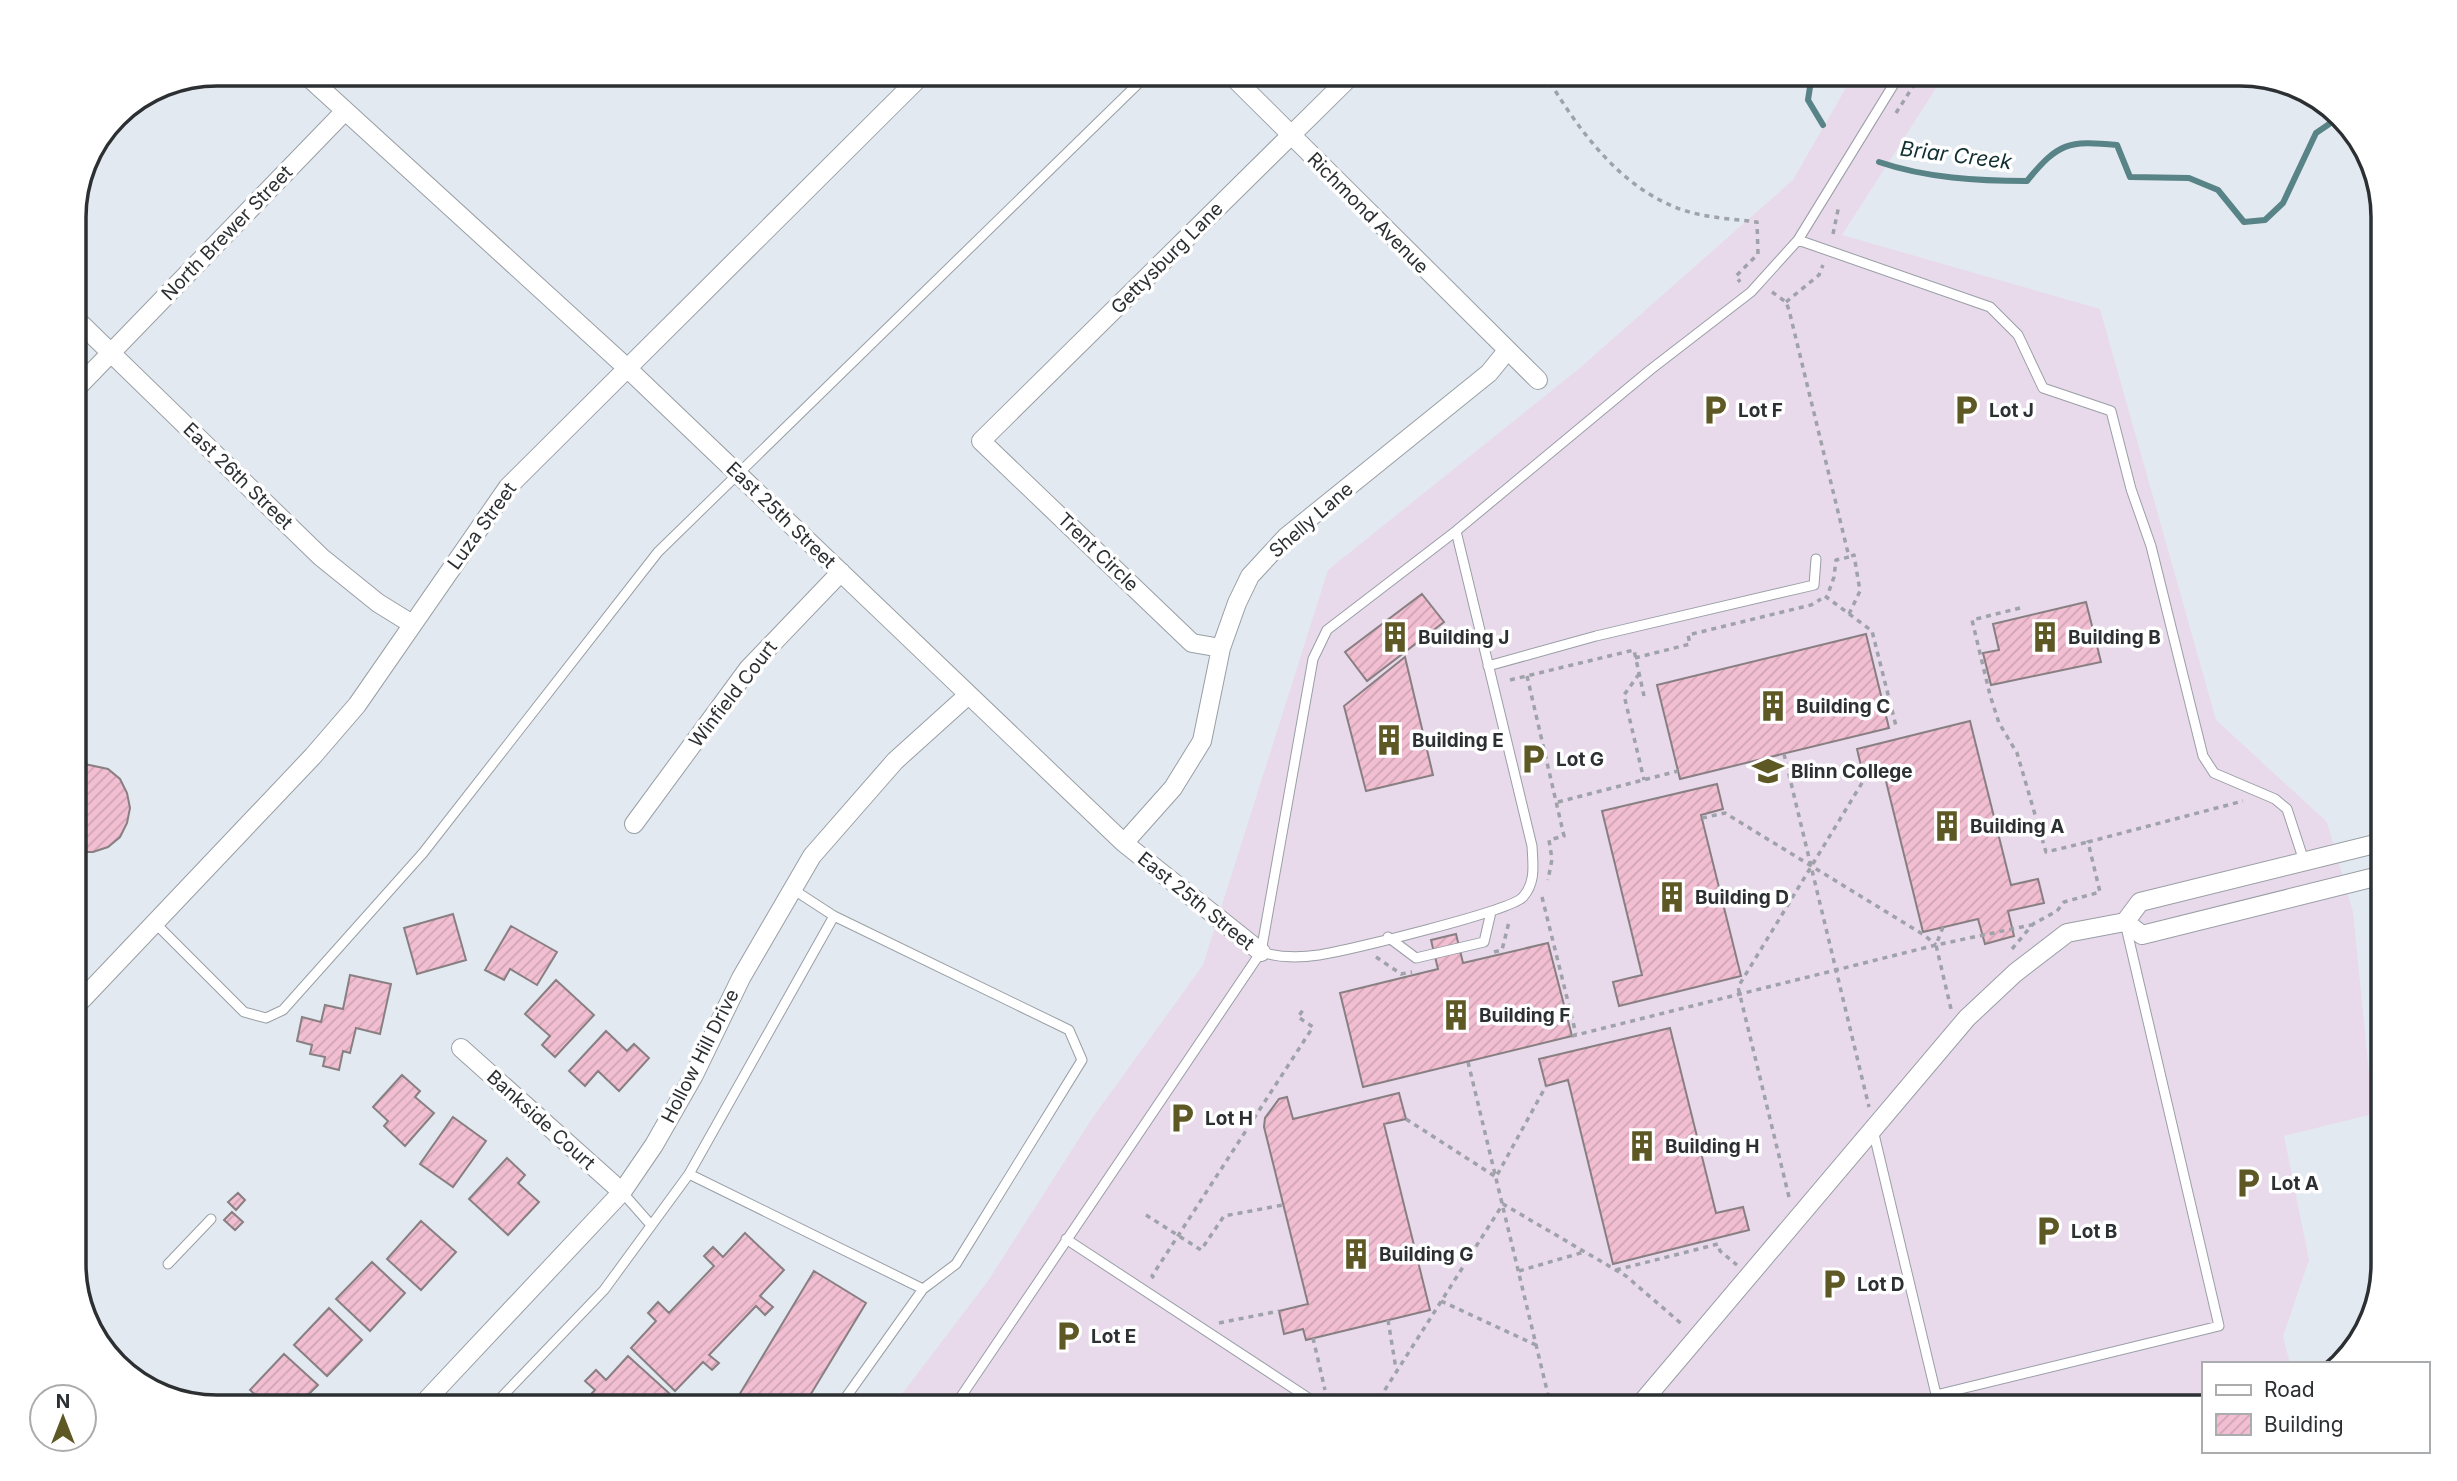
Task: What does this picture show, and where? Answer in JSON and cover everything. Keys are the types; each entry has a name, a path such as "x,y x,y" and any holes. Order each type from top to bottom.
{"street":[{"name":"East 25th Street","path":"317,86 626,367 967,696 1124,843 1261,952"},
{"name":"Luza Street","path":"86,995 153,921 313,756 357,705 508,487 911,86"},
{"name":"Richmond Avenue","path":"1242,86 1506,352 1538,380"},
{"name":"Gettysburg Lane","path":"981,441 1341,86"},
{"name":"North Brewer Street","path":"86,379 344,112"},
{"name":"East 26th Street","path":"86,329 321,557 379,603 412,624"},
{"name":"Shelly Lane","path":"1124,843 1173,788 1202,741 1222,649 1237,603 1250,576 1286,537 1489,373 1506,352"},
{"name":"Trent Circle","path":"981,441 1192,643 1222,649"},
{"name":"Winfield Court","path":"634,824 748,669 841,572"},
{"name":"Hollow Hill Drive","path":"432,1395 622,1192 654,1145 694,1074 741,978 812,856 895,761 967,696"},
{"path":"1649,1395 1872,1124 1967,1018 2015,973 2067,933 2125,922 2140,902 2371,845"},
{"path":"2125,922 2142,935 2371,879"},
{"name":"Bankside Court","path":"461,1048 622,1192"}],"lane":[{"path":"153,921 244,1012 266,1018 283,1010 423,853 658,552 1136,86"},
{"path":"963,1395 1261,952 1313,659 1327,630 1456,531 1751,292 1798,240 1893,86"},
{"path":"1798,240 1990,307 2018,335 2043,388 2111,411 2131,489 2151,546 2203,755 2214,773 2275,799 2287,809 2304,861"},
{"path":"1261,952 1283,958 1320,954 1491,912 1521,899 1534,874 1532,846 1456,531"},
{"path":"1488,666 1596,636 1814,585 1816,559"},
{"path":"794,890 834,916 1069,1030 1082,1060 956,1264 923,1289 848,1395"},
{"path":"1388,937 1416,958 1484,942 1491,912"},
{"path":"504,1395 604,1290 689,1174 834,916"},
{"path":"1872,1124 1936,1395 2219,1326 2125,922"},
{"path":"689,1174 923,1289"},
{"path":"622,1192 652,1224"},
{"path":"168,1264 211,1219"},
{"path":"1066,1239 1302,1395"}],"path":[{"path":"1553,86 1588,140 1640,188 1683,210 1706,216 1758,222 1758,254 1736,276 1740,282"},
{"path":"1891,121 1913,86"},
{"path":"1833,234 1842,197"},
{"path":"1786,302 1819,275 1824,263"},
{"path":"1772,292 1786,302 1849,556"},
{"path":"1635,658 1690,644 1688,635 1811,605 1825,596 1834,578 1836,560 1854,555 1860,591 1849,614"},
{"path":"1825,596 1872,631 1896,726"},
{"path":"2020,608 1972,620 1990,695 1999,723 2017,753 2046,852 2088,842"},
{"path":"1510,680 1633,650 1644,696"},
{"path":"1639,674 1623,695 1644,780"},
{"path":"1527,676 1564,836 1549,840 1551,873 1542,897 1536,904"},
{"path":"1784,754 1838,970 1872,1124"},
{"path":"1557,802 1678,771"},
{"path":"1792,1209 1738,987 1865,778 1884,773"},
{"path":"1702,818 1725,813 1936,946"},
{"path":"1542,897 1574,1036 1936,946 2033,925"},
{"path":"1489,953 1502,950 1508,922 1515,919"},
{"path":"1943,927 1936,946 1953,1018"},
{"path":"1370,957 1376,957 1401,974 1414,971"},
{"path":"1163,1284 1152,1276 1313,1027 1298,1017 1303,1010"},
{"path":"1468,1062 1548,1395"},
{"path":"1496,1177 1546,1086"},
{"path":"1406,1119 1496,1177"},
{"path":"1503,1204 1616,1270 1689,1329"},
{"path":"1382,1395 1503,1204"},
{"path":"1146,1215 1201,1250 1224,1216 1283,1205"},
{"path":"1616,1270 1718,1244 1720,1251 1741,1268"},
{"path":"1519,1271 1584,1252"},
{"path":"1441,1301 1538,1346"},
{"path":"1200,1328 1279,1311"},
{"path":"1210,1314 1233,1330"},
{"path":"1388,1320 1397,1371"},
{"path":"1313,1338 1325,1390"},
{"path":"1314,1383 1332,1395"}],"shaded area":[{"name":"Blinn College","path":"1847,86 1937,86 1842,235 2100,309 2216,720 2327,822 2353,912 2371,1114 2284,1136 2309,1260 2283,1336 2290,1362 2202,1362 2202,1395 901,1395 988,1281 1091,1120 1203,965 1328,570 1581,367 1793,180"}],"building":[{"name":"Building J","path":"1422,594 1444,622 1367,681 1345,652"},
{"name":"Building B","path":"2086,602 2101,662 1991,685 1983,653 1999,650 1993,624"},
{"name":"Building C","path":"1866,634 1889,728 1680,779 1657,685"},
{"name":"Building E","path":"1405,657 1433,775 1366,791 1344,706"},
{"name":"Building A","path":"1970,721 2011,885 2038,879 2044,903 2008,911 2014,936 1985,944 1978,919 1923,932 1883,769 1863,774 1857,749"},
{"path":"86,764 108,769 120,779 130,808 120,837 108,847 86,852"},
{"name":"Building D","path":"1717,784 1723,809 1701,815 1741,976 1619,1006 1613,982 1642,975 1602,811"},
{"path":"453,914 466,960 417,974 404,928"},
{"path":"511,926 557,952 537,985 510,969 504,980 485,970"},
{"name":"Building F","path":"1456,934 1463,963 1548,943 1572,1036 1363,1087 1340,993 1438,969 1431,940"},
{"path":"350,975 391,984 380,1034 356,1028 350,1053 343,1051 339,1070 323,1066 325,1057 310,1054 312,1045 297,1041 302,1017 321,1022 325,1005 343,1009"},
{"path":"556,980 594,1015 555,1057 542,1045 550,1036 525,1014"},
{"name":"Building H","path":"1670,1028 1716,1213 1743,1207 1749,1230 1613,1264 1568,1080 1546,1086 1539,1059"},
{"path":"606,1031 627,1051 634,1044 649,1058 619,1091 598,1071 585,1086 569,1071"},
{"path":"402,1075 420,1091 415,1097 434,1113 405,1146 384,1126 388,1121 373,1107"},
{"name":"Building G","path":"1399,1093 1406,1119 1384,1124 1430,1310 1306,1340 1303,1329 1284,1334 1279,1311 1308,1304 1264,1127 1265,1118 1279,1099 1287,1097 1293,1119"},
{"path":"453,1117 486,1141 453,1187 420,1164"},
{"path":"507,1158 525,1175 518,1183 539,1202 508,1235 469,1199"},
{"path":"238,1193 245,1200 236,1210 228,1202"},
{"path":"232,1212 243,1222 235,1230 224,1220"},
{"path":"421,1221 456,1252 421,1290 387,1259"},
{"path":"745,1233 784,1270 760,1296 773,1307 765,1315 756,1306 709,1355 719,1363 712,1370 703,1362 675,1391 631,1348 656,1321 648,1313 658,1302 669,1313 714,1266 704,1256 713,1247 723,1257"},
{"path":"372,1262 405,1293 370,1331 336,1299"},
{"path":"814,1271 866,1303 810,1395 739,1395"},
{"path":"329,1308 362,1340 327,1376 294,1345"},
{"path":"284,1354 318,1385 308,1395 256,1395 250,1390"},
{"path":"628,1356 670,1394 590,1395 595,1390 585,1381 596,1370 606,1380"}],"waterway":[{"name":"Briar Creek","path":"1810,86 1808,100 1823,125"},
{"name":"Briar Creek","path":"1879,162 1952,178 2027,181 2047,159 2065,147 2087,143 2117,145 2130,177 2189,178 2218,190 2244,222 2265,220 2283,203 2316,133 2331,123"}],"place":[{"name":"Lot F","path":"1715,410"},
{"name":"Lot J","path":"1966,410"},
{"name":"Building J","path":"1395,637"},
{"name":"Building B","path":"2045,637"},
{"name":"Building C","path":"1773,706"},
{"name":"Building E","path":"1389,740"},
{"name":"Lot G","path":"1533,759"},
{"name":"Blinn College","path":"1768,771"},
{"name":"Building A","path":"1947,826"},
{"name":"Building D","path":"1672,897"},
{"name":"Building F","path":"1456,1015"},
{"name":"Lot H","path":"1182,1118"},
{"name":"Building H","path":"1642,1146"},
{"name":"Lot A","path":"2248,1183"},
{"name":"Lot B","path":"2048,1231"},
{"name":"Building G","path":"1356,1254"},
{"name":"Lot D","path":"1834,1284"},
{"name":"Lot E","path":"1068,1336"}]}
